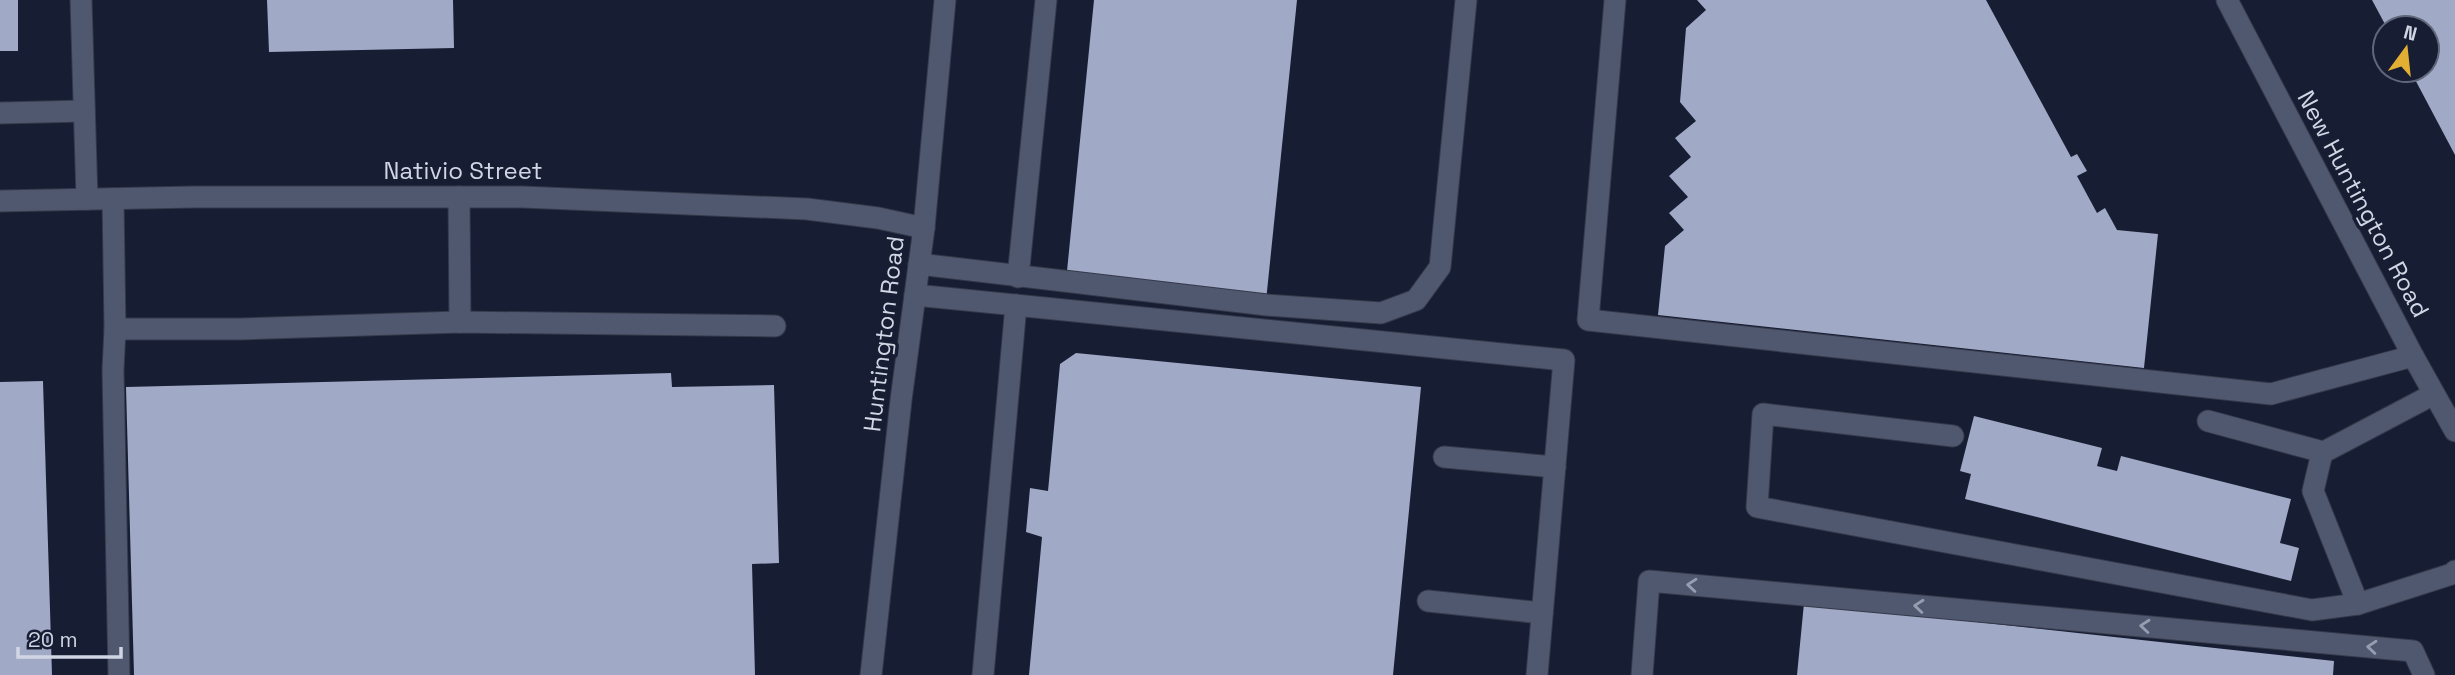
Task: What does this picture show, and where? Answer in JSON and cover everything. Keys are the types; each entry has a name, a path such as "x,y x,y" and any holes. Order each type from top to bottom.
{"street":[{"path":"81,0 87,199"},
{"name":"Huntington Road","path":"871,675 901,400 924,228 944,0"},
{"path":"1018,277 1046,0"},
{"path":"919,264 1267,305 1381,313 1416,300 1440,267 1466,0"},
{"path":"1615,0 1588,320 2271,394 2413,356"},
{"name":"New Huntington Road","path":"2227,0 2455,431"},
{"path":"0,113 84,111"},
{"path":"459,197 460,322"},
{"name":"Nativio Street","path":"0,201 523,197 807,209 878,218 924,228"},
{"path":"113,199 113,384 119,675"},
{"path":"915,295 1564,360 1537,675"},
{"path":"983,675 1016,305"},
{"path":"115,329 241,329 460,322 775,326"},
{"path":"2208,421 2323,453 2434,394"},
{"path":"1953,436 1763,414 1757,507 2312,610 2358,604 2455,571"},
{"path":"2323,453 2313,491 2358,604"},
{"path":"1444,457 1555,467"},
{"path":"1642,675 1649,581 2413,651 2424,675"},
{"path":"1428,601 1542,613"}],"building":[{"path":"0,0 18,0 18,51 0,51"},
{"path":"267,0 453,0 454,48 269,52"},
{"path":"1094,0 1297,0 1266,301 1066,281"},
{"path":"1697,0 1986,0 2071,157 2077,154 2087,171 2077,176 2097,213 2105,208 2117,230 2158,234 2144,368 1658,315 1665,246 1684,230 1669,213 1688,197 1669,176 1691,157 1675,138 1696,121 1680,102 1686,28 1706,10"},
{"path":"2372,0 2455,0 2455,155 2417,84 2441,84 2441,14 2380,14"},
{"path":"1076,353 1421,387 1393,675 1029,675 1042,537 1026,532 1030,488 1048,491 1060,364"},
{"path":"671,373 672,387 774,385 779,563 752,564 755,675 134,675 126,387"},
{"path":"43,381 52,675 0,675 0,382"},
{"path":"1974,416 2102,448 2097,466 2117,471 2121,456 2291,499 2280,543 2299,548 2291,581 1965,499 1971,474 1960,471"},
{"path":"1804,603 2334,661 2333,675 1797,675"}]}
